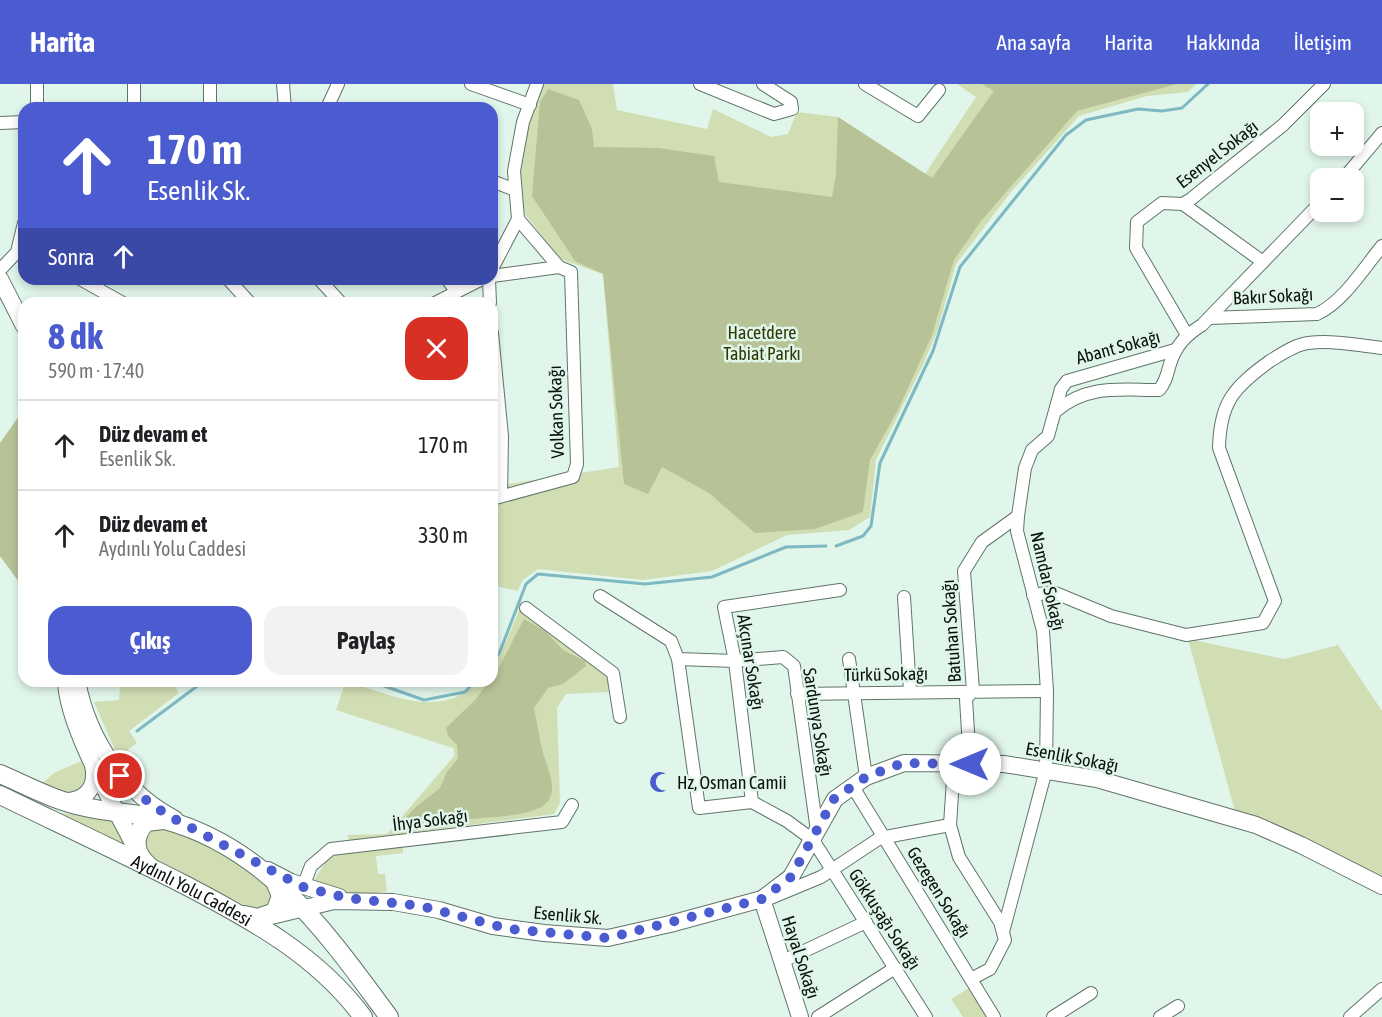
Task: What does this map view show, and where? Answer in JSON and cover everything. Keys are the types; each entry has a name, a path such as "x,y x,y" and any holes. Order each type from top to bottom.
{"main road":[{"path":"0,774 61,801 165,820 218,842 246,858 272,876 304,907 389,1017"},
{"name":"Aydınlı Yolu Caddesi","path":"0,795 237,912 304,955 331,980 363,1017"},
{"path":"150,868 137,851 136,842 140,828 146,822 165,820"},
{"path":"237,912 249,916 267,917 275,912 281,896 272,876"}],"street":[{"path":"37,84 38,102"},
{"path":"134,84 134,102"},
{"path":"210,84 210,102"},
{"path":"283,84 284,102"},
{"path":"330,102 338,84"},
{"path":"471,84 530,105"},
{"path":"498,257 518,219 514,171 537,84"},
{"path":"700,84 774,114 792,109 791,102 763,84"},
{"path":"865,84 918,116 939,90"},
{"name":"Esenyel Sokağı","path":"1187,334 1136,248 1137,222 1162,203 1184,204 1283,125 1324,84"},
{"path":"0,123 18,122"},
{"path":"1352,168 1382,133"},
{"path":"498,183 515,190"},
{"path":"1184,204 1263,262"},
{"path":"1056,411 1072,397 1099,391 1159,390 1164,384 1176,350 1187,334 1209,318 1310,213"},
{"path":"518,219 565,269"},
{"name":"Bakır Sokağı","path":"1209,318 1317,314 1326,310 1348,287 1382,246"},
{"path":"0,270 18,256"},
{"path":"498,275 565,269"},
{"name":"Volkan Sokağı","path":"498,496 573,477 577,449 565,269"},
{"path":"0,279 18,314"},
{"path":"93,285 113,297"},
{"path":"234,285 244,297"},
{"path":"324,285 336,297"},
{"path":"452,285 456,291"},
{"path":"446,297 469,285"},
{"path":"1033,595 1053,592 1111,616 1186,635 1263,623 1275,601 1219,448 1220,423 1228,400 1242,381 1277,357 1305,343 1338,342 1382,348"},
{"name":"Abant Sokağı","path":"1056,411 1061,389 1067,381 1176,350"},
{"path":"498,395 502,436 498,477"},
{"name":"Namdar Sokağı","path":"971,979 990,969 1005,940 1003,932 1046,770 1047,691 1043,631 1017,531 1025,468 1032,450 1048,436 1056,411"},
{"name":"Batuhan Sokağı","path":"1003,932 1000,922 959,857 950,825 962,764 966,699 973,690 964,571 982,542 1018,516"},
{"name":"Akçınar Sokağı","path":"752,802 735,661 724,607 840,590"},
{"path":"600,596 671,641 678,659 699,808 752,802 815,836"},
{"path":"904,597 910,691"},
{"path":"526,608 613,673 620,717"},
{"name":"Sardunya Sokağı","path":"735,661 783,657 794,666 815,836"},
{"path":"678,659 735,661"},
{"path":"849,659 854,692 859,782"},
{"path":"67,687 71,706 91,759 137,851"},
{"path":"78,687 97,738 128,787 167,815 218,842"},
{"name":"Türkü Sokağı","path":"797,694 973,690 1047,691"},
{"path":"61,801 73,801 87,794 95,776 91,759"},
{"name":"Esenlik Sokağı","path":"762,899 791,877 834,799 859,782 903,763 1004,764 1097,779 1256,825 1382,886"},
{"name":"Gezegen Sokağı","path":"859,782 884,837 994,1017"},
{"name":"İhya Sokağı","path":"303,887 311,866 331,849 562,822 572,806"},
{"name":"Hayal Sokağı","path":"800,1017 762,899 771,899 832,870 884,837 950,825"},
{"name":"Gökkuşağı Sokağı","path":"815,836 832,870 926,1017"},
{"name":"Esenlik Sk.","path":"246,858 303,887 369,902"},
{"name":"Esenlik Sk.","path":"267,917 304,907 348,902 407,903 509,929 608,938 762,899"},
{"path":"331,940 325,924 328,910 348,902"},
{"path":"782,962 866,922"},
{"path":"818,1017 895,968"},
{"path":"1350,1017 1382,989"},
{"path":"1053,1017 1091,993"},
{"path":"1160,1017 1178,1006"}],"green space":[{"name":"Hacetdere Tabiat Parkı","path":"541,84 613,84 617,110 707,129 713,109 771,137 788,134 797,112 838,117 925,174 976,97 957,84 1196,84 1188,92 1147,96 1079,116 1011,192 956,264 938,329 876,460 870,517 849,530 787,535 712,571 643,580 538,569 522,581 518,591 498,586 498,504 507,500 508,484 619,467 603,274 560,259 525,214 518,190 527,121"},
{"name":"Hacetdere Tabiat Parkı","path":"982,84 1177,84 1077,111 981,221 954,260 932,335 898,410 870,460 863,512 815,529 755,533 709,493 662,467 648,494 624,484 603,274 575,261 532,196 540,102 548,89 579,100 592,129 594,147 658,148 714,156 719,182 832,197 836,174 838,117 932,178 994,91"},
{"path":"18,418 18,581 0,556 0,443"},
{"path":"520,608 608,673 609,692 566,694 557,708 560,803 554,814 349,841 348,835 387,834 455,755 453,748 336,710 344,687 365,687 415,701 448,700 471,687 498,687 498,658"},
{"path":"524,619 545,631 563,650 585,661 586,666 563,684 548,688 534,708 551,781 551,796 539,808 523,813 470,819 462,814 441,826 401,828 400,823 440,788 447,772 458,758 457,745 448,736 446,728 476,699 485,687 498,687 498,669"},
{"path":"1188,639 1284,659 1338,645 1382,711 1382,880 1236,815"},
{"path":"120,687 175,687 179,693 129,731 137,743 118,757 94,702 119,700"},
{"path":"81,761 90,780 72,794 39,786 54,773"},
{"path":"54,812 114,821 127,846"},
{"path":"170,830 216,849 270,887 272,903 264,909 247,906 153,860 149,856 145,839 150,831"},
{"path":"403,844 403,853 376,856 378,874 385,874 387,891 365,895 314,888 313,881 330,856"},
{"path":"971,987 989,1017 963,1017 951,999"}],"waterway":[{"path":"836,546 863,536 871,526 880,463 933,351 960,267 1012,202 1066,135 1086,120 1138,109 1162,111 1182,108 1208,84"},
{"path":"498,655 526,584 538,574 645,584 712,577 786,547 826,546"},
{"path":"137,731 196,687"},
{"path":"387,687 424,700 465,692 470,687"}],"place":[{"name":"Hz, Osman Camii","path":"660,782"}],"route":[{"path":"120,776 128,787 167,815 303,887 328,895 369,902 407,903 509,929 608,938 762,899 791,877 834,799 866,777 903,763 970,764"}]}
